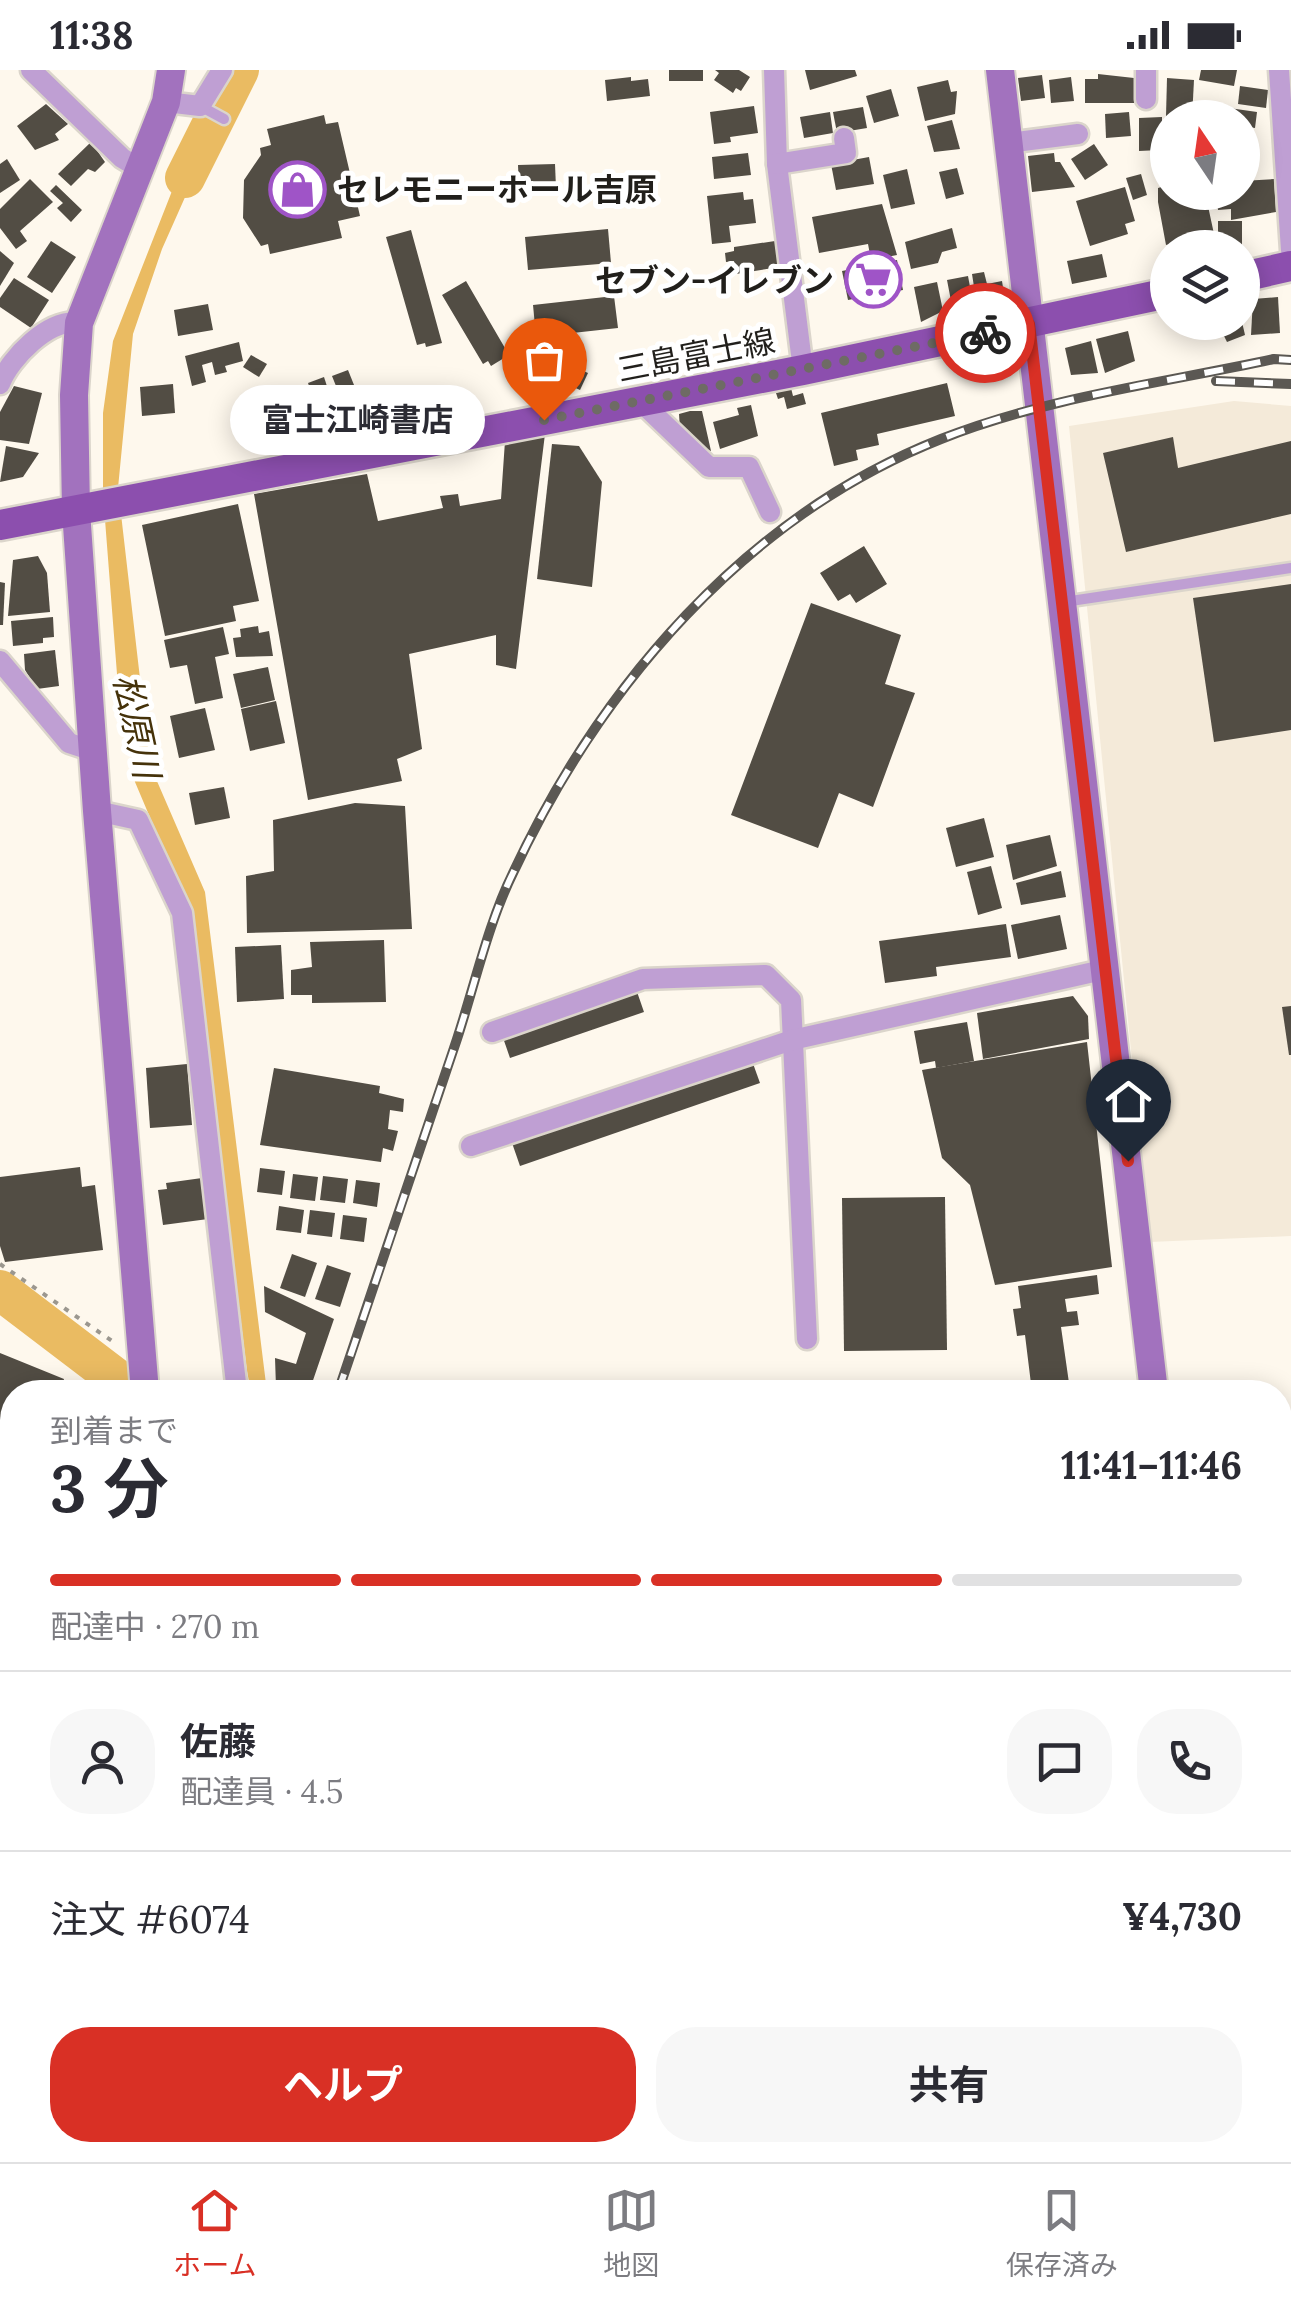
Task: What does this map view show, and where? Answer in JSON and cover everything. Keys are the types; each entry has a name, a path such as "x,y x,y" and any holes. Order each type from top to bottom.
{"main road":[{"path":"1260,273 1291,266"},
{"name":"三島富士線","path":"0,525 803,370 1150,298"}],"street":[{"path":"31,70 122,158 140,169"},
{"path":"142,1377 93,751 100,506 74,395 79,323 166,102 171,70"},
{"path":"166,102 200,106 222,70"},
{"path":"1000,70 1153,1380"},
{"path":"1146,70 1146,99"},
{"path":"1280,70 1291,250"},
{"path":"770,72 777,164 803,370"},
{"path":"1008,143 1078,134"},
{"path":"777,164 846,153 844,138"},
{"path":"2,370 51,328 66,321 79,323"},
{"path":"640,401 709,467 749,467 770,512"},
{"path":"0,661 69,744 93,751"},
{"path":"97,811 138,820 182,913 235,1380"},
{"path":"471,1146 792,1040 1107,968"},
{"path":"492,1032 643,979 766,975 791,1000 807,1339"}],"lane":[{"path":"200,106 224,118"},
{"path":"1063,602 1291,568"}],"path":[{"path":"0,1264 86,1320 142,1377"}],"shaded area":[{"path":"1234,401 1291,406 1291,1236 1150,1242 1069,426"}],"water":[{"path":"198,125 214,132 162,249 133,334 118,488 150,765 205,892 266,1380 249,1380 247,1371 190,912 135,782 117,674 103,494 103,413 113,341"},
{"path":"0,1276 67,1328 57,1342 0,1309"}],"building":[{"path":"669,70 703,70 703,81 669,81"},
{"path":"715,70 739,70 750,77 741,91 736,88 733,93 714,80 719,73"},
{"path":"805,70 855,70 857,76 810,90"},
{"path":"1201,70 1237,70 1234,86 1199,80"},
{"path":"1098,74 1134,78 1134,103 1085,103 1085,79 1098,79"},
{"path":"1042,75 1045,98 1021,101 1018,78"},
{"path":"631,77 631,81 648,79 650,96 607,101 605,80"},
{"path":"1071,77 1074,101 1051,103 1049,80"},
{"path":"1167,78 1194,80 1193,100 1166,100"},
{"path":"948,80 951,92 957,91 955,114 925,121 917,87"},
{"path":"1240,86 1268,90 1266,108 1260,107 1260,100 1238,100"},
{"path":"891,89 899,116 874,123 866,96"},
{"path":"46,104 68,124 55,134 59,140 35,150 17,126"},
{"path":"754,106 758,133 714,144 710,112"},
{"path":"863,107 867,128 837,133 833,112"},
{"path":"830,112 833,133 804,138 800,117"},
{"path":"1129,112 1131,136 1106,138 1105,114"},
{"name":"セレモニーホール吉原","path":"324,115 326,124 338,122 360,216 338,221 342,238 270,254 268,244 261,246 243,218 244,180 261,155 260,148 271,145 267,129"},
{"path":"1139,118 1150,118 1150,150 1139,151"},
{"path":"952,120 960,149 934,152 927,126"},
{"path":"91,142 105,162 95,172 88,169 71,186 58,174"},
{"path":"1094,144 1108,165 1085,180 1071,159"},
{"path":"748,153 751,175 714,179 712,157"},
{"path":"1054,153 1055,162 1060,162 1075,187 1032,192 1028,156"},
{"path":"869,157 874,184 836,190 831,164"},
{"path":"7,159 20,180 0,193 0,164"},
{"path":"555,164 556,188 519,190 518,165"},
{"path":"957,168 964,194 946,199 939,172"},
{"path":"907,169 915,204 891,209 883,175"},
{"path":"1141,174 1147,195 1133,200 1126,178"},
{"path":"30,179 53,202 20,231 27,241 16,249 0,228 0,209"},
{"path":"1274,179 1276,212 1231,220 1231,210 1260,210 1260,180"},
{"path":"56,185 82,210 71,222 57,208 63,203 50,191"},
{"path":"1125,187 1135,221 1125,224 1128,234 1090,246 1076,201"},
{"path":"743,192 744,200 753,199 756,223 729,226 731,242 712,244 707,196"},
{"path":"882,204 897,255 871,260 868,244 819,253 812,217"},
{"path":"1159,210 1209,210 1213,230 1163,230"},
{"path":"1218,221 1242,221 1242,230 1218,230"},
{"path":"952,228 957,248 942,252 938,263 911,269 905,242"},
{"path":"608,229 611,263 528,270 525,237"},
{"path":"411,230 442,343 426,347 425,343 417,345 386,237"},
{"path":"51,241 76,257 52,293 27,277"},
{"path":"775,241 779,267 736,274 734,261 726,262 725,253 734,251 734,247"},
{"path":"0,251 14,263 0,286"},
{"path":"1102,254 1107,277 1072,284 1067,261"},
{"name":"セブン-イレブン","path":"897,260 903,290 848,300 842,271"},
{"path":"984,272 987,284 1002,281 1006,307 978,312 972,274"},
{"path":"968,276 975,314 960,317 958,305 952,306 947,280"},
{"path":"14,278 49,300 31,328 0,307 0,298"},
{"path":"466,281 509,355 491,366 488,361 483,364 442,295"},
{"path":"937,282 943,311 921,322 914,287"},
{"path":"614,296 618,328 536,337 533,305"},
{"path":"1278,297 1280,333 1260,334 1260,298"},
{"path":"208,304 213,330 178,336 174,310"},
{"path":"1128,331 1135,361 1105,373 1096,339"},
{"path":"521,339 552,354 542,373 512,358"},
{"path":"1091,341 1098,373 1071,375 1065,348"},
{"path":"239,342 243,361 225,366 227,372 215,375 212,362 202,365 206,382 192,386 185,356"},
{"path":"251,355 267,364 259,377 243,367"},
{"path":"561,361 588,373 580,390 554,378"},
{"path":"348,370 360,400 344,406 332,376"},
{"path":"324,377 334,408 319,414 308,383"},
{"path":"947,383 955,416 877,434 879,445 856,450 858,460 834,466 821,413"},
{"path":"173,384 175,413 142,416 140,387"},
{"path":"14,386 42,393 29,444 0,440 0,412"},
{"path":"791,388 793,396 803,393 806,404 787,409 784,397 778,399 776,393"},
{"path":"751,405 758,436 720,449 713,422 739,415 737,408"},
{"path":"702,411 711,451 695,446 693,438 686,439 684,429 680,430 679,414"},
{"path":"545,434 516,669 496,665 496,635 409,654 422,749 397,759 402,781 308,800 254,494 367,474 378,521 443,508 440,496 458,494 460,506 501,499 505,441"},
{"path":"1173,437 1178,468 1291,441 1291,514 1126,552 1103,453"},
{"path":"552,444 579,446 602,482 592,587 537,579"},
{"path":"6,446 39,453 23,477 0,482"},
{"path":"238,504 259,601 233,606 236,621 165,636 142,525"},
{"path":"864,546 887,584 856,603 850,594 838,601 820,573"},
{"path":"38,556 47,573 50,612 8,616 13,560"},
{"path":"0,582 5,583 3,625 0,625"},
{"path":"1291,584 1291,730 1214,742 1193,598"},
{"path":"811,603 901,635 885,684 915,693 873,807 839,793 818,848 731,815"},
{"path":"53,617 54,637 43,638 43,643 13,646 11,621"},
{"path":"258,626 259,633 269,631 273,656 236,657 233,638 241,637 240,629"},
{"path":"223,627 229,654 215,657 223,698 195,704 187,665 170,668 164,640"},
{"path":"55,650 59,686 37,689 25,670 24,654"},
{"path":"268,667 275,700 241,708 233,674"},
{"path":"276,701 285,743 250,751 241,709"},
{"path":"205,708 215,750 179,758 170,716"},
{"path":"224,787 230,818 195,825 189,793"},
{"path":"355,803 405,806 412,929 247,933 246,876 274,871 273,820"},
{"path":"984,818 994,857 956,867 946,828"},
{"path":"1050,835 1057,866 1013,880 1006,845"},
{"path":"991,866 1002,908 978,915 967,872"},
{"path":"1061,871 1066,897 1021,905 1016,883"},
{"path":"1060,915 1067,949 1018,959 1011,925"},
{"path":"1006,924 1011,957 936,967 937,976 885,983 879,941"},
{"path":"384,940 386,1002 312,1003 312,995 291,995 291,970 312,967 310,942"},
{"path":"281,945 284,999 237,1002 235,947"},
{"path":"635,986 644,1012 510,1058 501,1032"},
{"path":"1073,996 1088,1016 1089,1039 983,1059 977,1013"},
{"path":"1291,1006 1291,1055 1289,1055 1282,1007"},
{"path":"967,1022 974,1061 936,1068 935,1061 920,1064 914,1031"},
{"path":"1087,1042 1112,1267 995,1285 970,1185 942,1158 922,1070"},
{"path":"751,1058 760,1083 520,1166 511,1140"},
{"path":"187,1064 192,1125 150,1128 146,1068"},
{"path":"274,1068 380,1086 379,1093 404,1099 403,1112 390,1110 388,1129 398,1131 393,1151 383,1148 381,1162 260,1145"},
{"path":"80,1167 82,1187 95,1185 103,1250 5,1262 0,1246 0,1177"},
{"path":"260,1168 285,1171 282,1195 257,1192"},
{"path":"293,1174 318,1177 315,1201 290,1198"},
{"path":"323,1176 348,1179 345,1203 320,1200"},
{"path":"202,1178 208,1219 163,1225 158,1190 167,1189 166,1183"},
{"path":"356,1180 380,1183 377,1207 353,1203"},
{"path":"945,1197 947,1350 844,1351 842,1198"},
{"path":"279,1206 304,1210 301,1233 276,1230"},
{"path":"310,1210 335,1213 332,1237 307,1234"},
{"path":"343,1215 367,1218 364,1242 340,1239"},
{"path":"292,1254 317,1263 305,1297 280,1288"},
{"path":"327,1265 351,1273 340,1307 315,1299"},
{"path":"1097,1275 1099,1294 1065,1299 1067,1312 1077,1311 1079,1325 1061,1327 1069,1380 1031,1380 1025,1335 1017,1336 1013,1309 1021,1308 1018,1286"},
{"path":"264,1286 334,1319 313,1380 276,1380 275,1358 296,1364 306,1333 265,1312"},
{"path":"0,1353 64,1379 64,1380 0,1380"}],"waterway":[{"name":"松原川","path":"185,178 239,70"},
{"path":"0,1290 118,1380"}],"railway":[{"path":"342,1380 504,893 548,804 589,737 635,674 686,615 743,561 804,513 870,472 941,439 1022,412 1106,392 1274,359 1291,360"},
{"path":"1216,381 1291,384"}],"way so far":[{"path":"544,420 985,333"}],"place":[{"name":"セレモニーホール吉原","path":"298,189"},
{"name":"セブン-イレブン","path":"873,280"},
{"name":"富士江崎書店","path":"544,420"}],"route":[{"path":"985,333 1029,324 1128,1161"}]}
